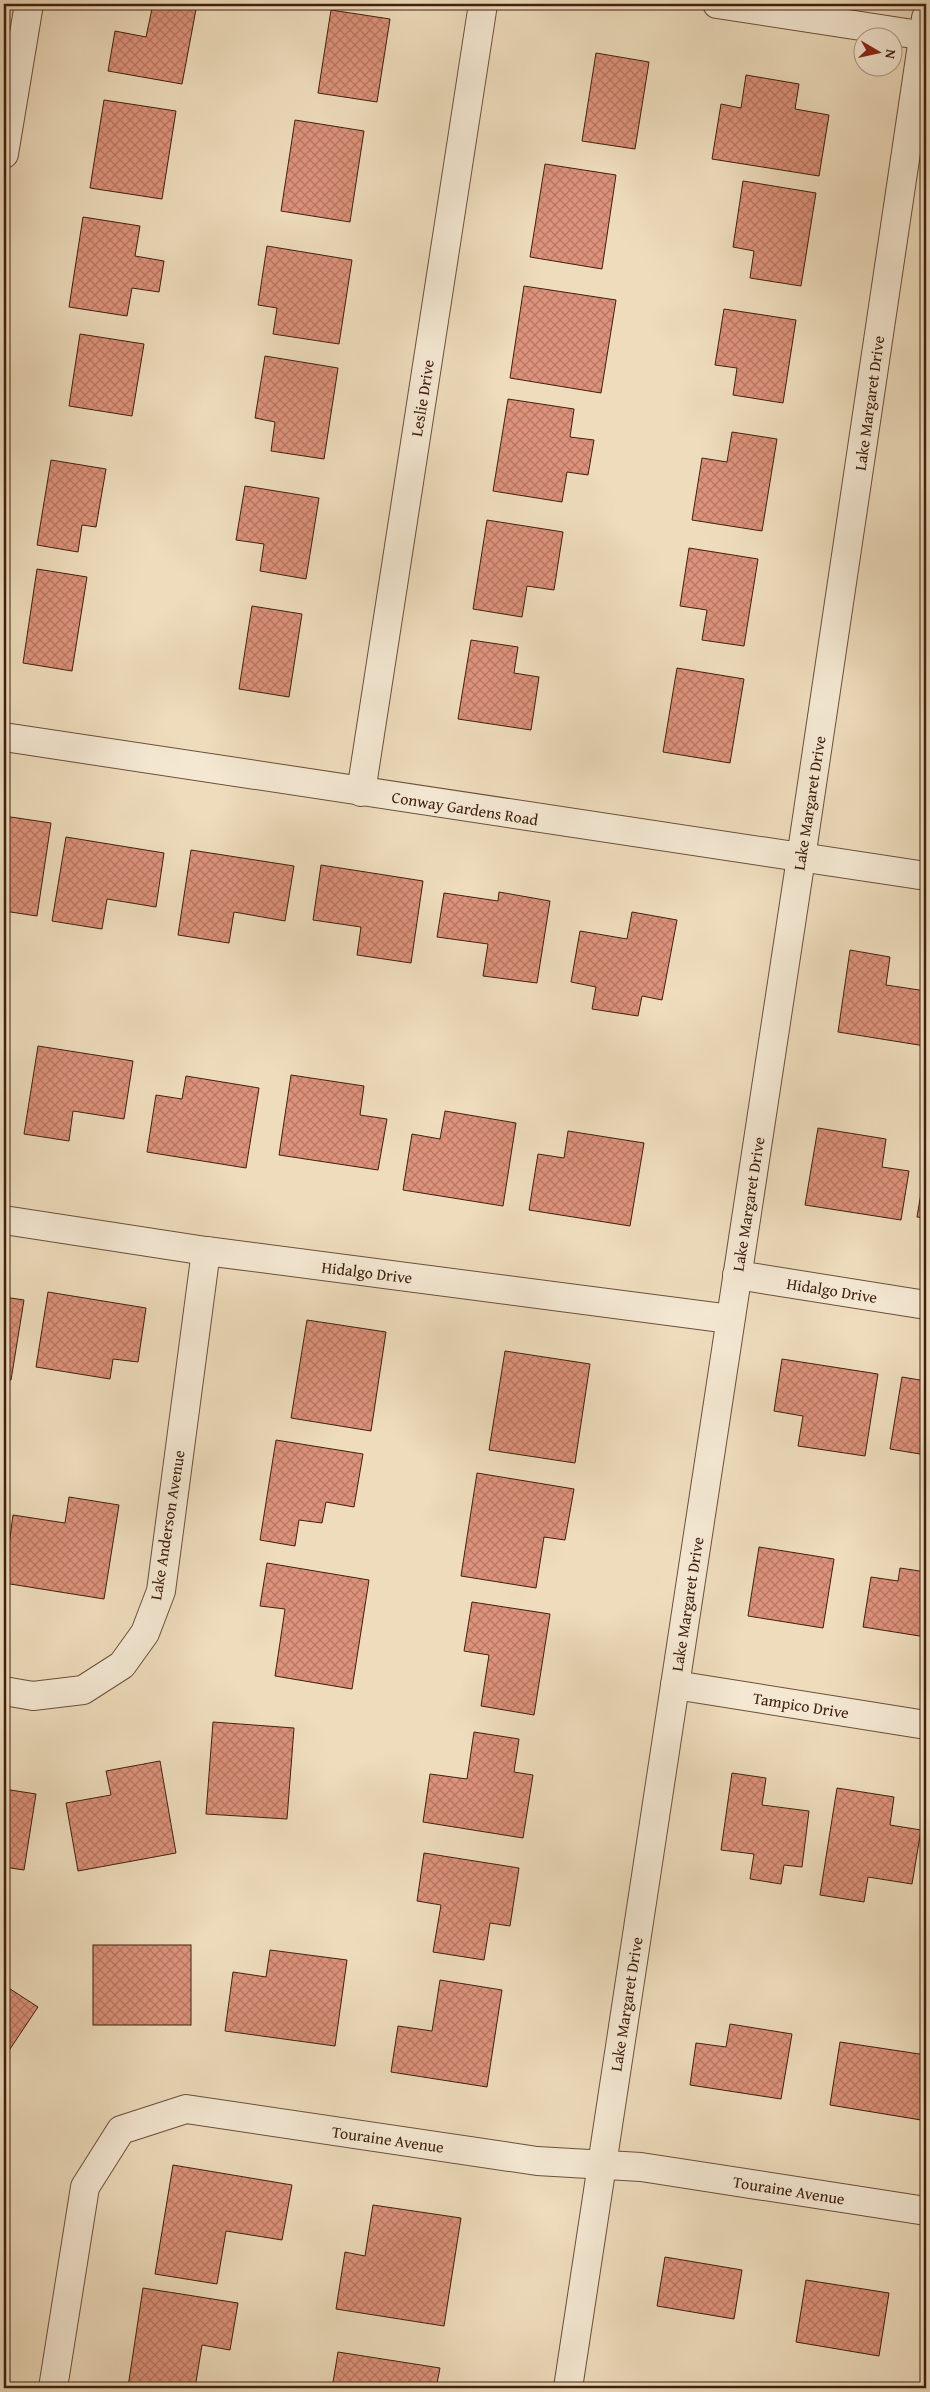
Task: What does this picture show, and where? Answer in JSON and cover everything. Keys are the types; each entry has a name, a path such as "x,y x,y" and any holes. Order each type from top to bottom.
{"street":[{"path":"4,154 29,4"},
{"name":"Leslie Drive","path":"361,792 483,4"},
{"path":"717,4 925,30"},
{"name":"Lake Margaret Drive","path":"568,2388 925,30"},
{"name":"Conway Gardens Road","path":"4,736 361,792 926,876"},
{"name":"Hidalgo Drive","path":"4,1220 206,1251 730,1319"},
{"name":"Lake Anderson Avenue","path":"4,1691 33,1696 83,1690 122,1665 145,1633 161,1591 206,1251"},
{"name":"Hidalgo Drive","path":"737,1275 926,1305"},
{"name":"Tampico Drive","path":"675,1685 926,1725"},
{"name":"Touraine Avenue","path":"53,2388 84,2187 121,2130 186,2109 536,2161 641,2167 926,2211"}],"building":[{"path":"153,4 197,4 182,84 108,71 115,31 146,37"},
{"path":"331,10 390,19 377,102 318,93"},
{"path":"596,53 649,62 635,149 582,141"},
{"path":"746,75 799,84 795,109 829,115 819,176 712,159 721,104 741,108"},
{"path":"104,100 176,111 162,199 90,188"},
{"path":"295,120 364,131 350,222 281,211"},
{"path":"545,164 616,175 602,269 530,257"},
{"path":"743,181 816,193 801,286 750,278 754,251 733,247"},
{"path":"83,217 140,226 135,256 164,261 159,292 132,288 127,316 69,307"},
{"path":"267,246 352,260 339,344 273,334 277,308 258,305"},
{"path":"524,286 616,300 601,393 510,378"},
{"path":"724,309 796,320 783,403 733,395 737,368 715,365"},
{"path":"80,334 144,344 132,416 69,406"},
{"path":"265,356 338,368 324,459 271,451 275,422 255,418"},
{"path":"508,399 574,409 570,437 594,440 588,475 567,472 562,502 493,491"},
{"path":"732,432 777,439 762,531 692,520 702,458 727,462"},
{"path":"51,460 106,469 96,527 82,525 78,552 37,545"},
{"path":"245,486 319,498 306,579 260,571 264,544 236,540"},
{"path":"487,520 563,532 554,590 527,586 522,617 473,609"},
{"path":"689,548 758,559 744,646 702,640 707,610 680,606"},
{"path":"37,569 87,577 72,671 23,663"},
{"path":"252,606 302,614 289,697 239,689"},
{"path":"471,640 518,647 514,673 539,677 531,730 458,719"},
{"path":"677,668 744,679 730,763 663,752"},
{"path":"4,816 51,823 37,916 4,911"},
{"path":"66,837 164,853 156,907 107,899 102,929 52,921"},
{"path":"191,850 294,866 285,921 234,912 229,943 178,935"},
{"path":"321,865 423,881 411,963 357,955 361,927 313,920"},
{"path":"499,892 550,901 537,983 483,976 488,944 437,937 444,893 498,901"},
{"path":"632,912 677,920 662,1000 642,996 638,1016 592,1009 596,987 571,982 580,931 627,939"},
{"path":"850,950 890,957 886,985 926,991 925,1046 838,1032"},
{"path":"38,1046 133,1061 124,1119 73,1111 69,1141 24,1134"},
{"path":"291,1075 364,1086 360,1115 387,1119 378,1170 279,1155"},
{"path":"186,1076 259,1088 246,1168 147,1152 156,1095 182,1099"},
{"path":"445,1111 516,1123 503,1206 403,1190 412,1134 440,1139"},
{"path":"818,1128 886,1139 882,1167 909,1171 901,1220 805,1205"},
{"path":"568,1131 644,1143 630,1226 529,1210 538,1154 564,1158"},
{"path":"926,1163 926,1218 917,1217"},
{"path":"48,1292 146,1308 138,1362 113,1359 110,1379 36,1367"},
{"path":"4,1297 24,1300 11,1380 4,1379"},
{"path":"307,1320 386,1332 371,1431 291,1418"},
{"path":"505,1351 590,1364 575,1463 489,1450"},
{"path":"782,1359 878,1374 865,1456 798,1446 803,1416 774,1411"},
{"path":"902,1377 926,1381 926,1455 890,1449"},
{"path":"276,1440 363,1454 354,1507 326,1502 322,1523 299,1520 295,1546 260,1540"},
{"path":"477,1473 574,1489 565,1540 544,1537 536,1588 461,1576"},
{"path":"69,1497 119,1505 104,1599 4,1583 13,1515 65,1523"},
{"path":"759,1547 834,1559 823,1628 748,1616"},
{"path":"267,1563 369,1580 352,1689 275,1676 285,1609 260,1606"},
{"path":"900,1568 926,1572 926,1637 863,1627 871,1577 898,1581"},
{"path":"472,1602 550,1614 534,1715 481,1706 489,1655 464,1651"},
{"path":"213,1722 294,1728 287,1819 206,1814"},
{"path":"474,1732 519,1739 514,1772 533,1775 523,1838 423,1822 430,1774 467,1779"},
{"path":"160,1761 176,1853 78,1871 66,1803 111,1795 106,1771"},
{"path":"732,1773 766,1778 762,1805 809,1811 802,1867 784,1865 781,1884 750,1879 754,1854 721,1850"},
{"path":"837,1788 894,1797 890,1825 921,1830 912,1884 868,1877 864,1902 820,1895"},
{"path":"4,1789 36,1794 24,1870 4,1867"},
{"path":"424,1853 519,1868 510,1926 490,1923 484,1960 433,1952 441,1905 417,1901"},
{"path":"93,1945 191,1945 191,2025 93,2025"},
{"path":"270,1950 347,1960 335,2046 225,2031 233,1972 266,1977"},
{"path":"440,1980 502,1990 487,2087 391,2072 398,2026 432,2031"},
{"path":"4,1985 38,2007 4,2058"},
{"path":"730,2024 792,2034 781,2099 690,2085 696,2043 726,2047"},
{"path":"840,2042 926,2055 926,2086 921,2120 830,2105"},
{"path":"173,2165 292,2185 282,2240 226,2231 217,2284 155,2274"},
{"path":"373,2205 461,2218 444,2326 336,2309 345,2252 365,2256"},
{"path":"665,2257 742,2270 734,2319 657,2306"},
{"path":"806,2280 889,2293 879,2356 796,2342"},
{"path":"143,2288 238,2303 230,2350 202,2345 195,2388 128,2387"},
{"path":"338,2352 440,2368 436,2388 332,2388"}]}
